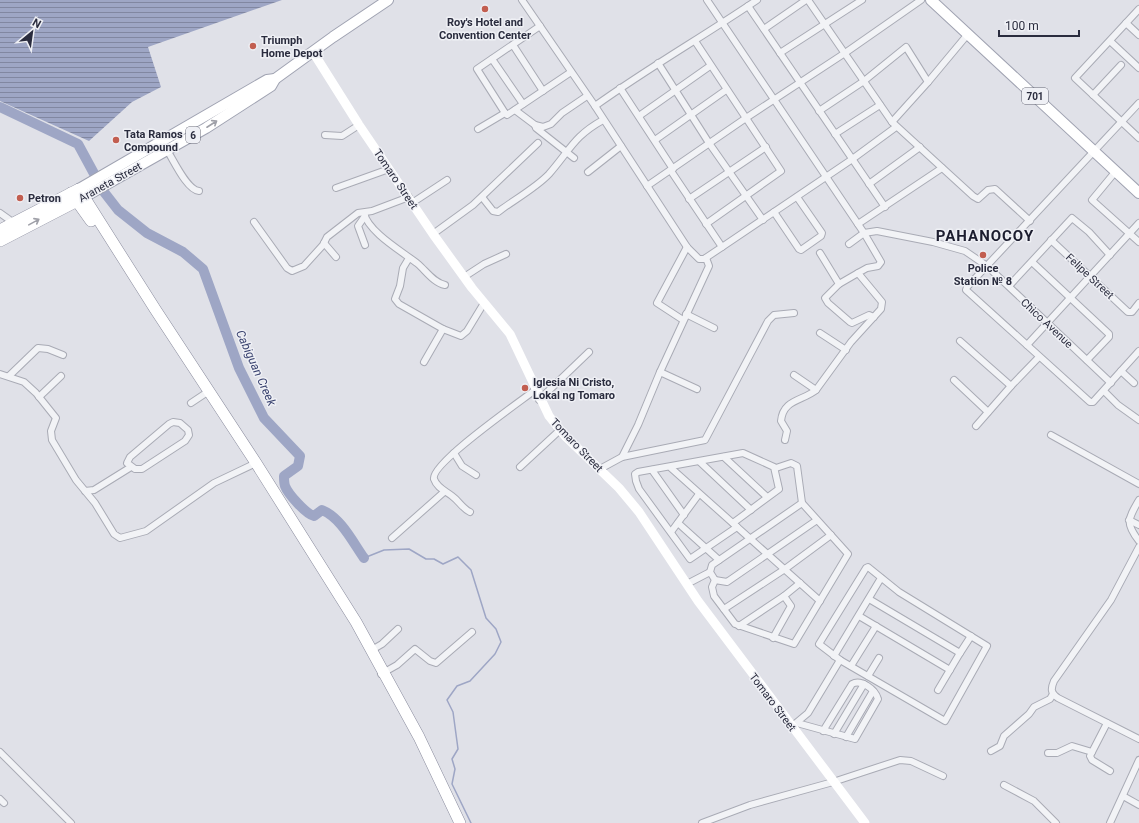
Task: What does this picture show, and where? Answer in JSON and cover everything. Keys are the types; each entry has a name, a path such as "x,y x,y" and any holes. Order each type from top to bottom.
{"highway":[{"name":"Araneta Street","path":"0,230 17,226 78,195"},
{"path":"78,195 308,544 371,651 419,737 460,823"},
{"name":"Araneta Street","path":"0,241 17,226"},
{"path":"383,673 456,823"}],"main road":[{"name":"Araneta Street","path":"78,195 167,150 271,86 275,79 388,0"},
{"name":"701","path":"931,0 1139,192"},
{"name":"Araneta Street","path":"104,181 267,80 275,79"}],"street":[{"path":"522,0 595,106 687,247 699,259 706,258 852,160 894,124 968,34"},
{"path":"707,0 864,233 881,262 878,266 867,268 839,284 825,298 828,303 850,322 869,315 874,317"},
{"path":"595,106 658,63 695,42 758,0"},
{"path":"764,29 807,0 894,124 975,198 980,198 990,189 995,189 1030,221"},
{"path":"780,53 862,0"},
{"path":"648,186 746,118 845,54 921,0"},
{"path":"748,6 885,207"},
{"path":"1139,9 1075,78 1139,138"},
{"path":"1126,23 1139,35"},
{"path":"505,113 477,70 540,26"},
{"path":"1110,41 1139,68"},
{"path":"695,42 781,171 706,224"},
{"path":"513,45 543,91"},
{"path":"819,111 864,81 906,47 928,82"},
{"name":"Tomaro Street","path":"313,52 359,125 433,234 484,303 510,334 539,400 548,416 560,430 600,469 639,512 687,584 794,724 833,782 865,823"},
{"path":"492,59 523,104"},
{"path":"658,63 709,143 763,220"},
{"path":"1093,95 1121,65"},
{"path":"639,116 710,66"},
{"path":"478,129 505,113 507,115 571,72"},
{"path":"620,88 655,140 689,199 722,247"},
{"path":"655,140 726,90"},
{"path":"534,125 544,127 551,124 562,113 587,96"},
{"path":"1139,103 967,287 966,290 1090,402 1104,391 1139,351"},
{"path":"835,134 880,105"},
{"path":"515,110 574,158"},
{"path":"482,197 491,209 498,212 548,175 580,135 604,120"},
{"path":"326,134 342,136 359,125"},
{"path":"433,234 482,197 538,143"},
{"path":"588,172 621,146"},
{"path":"869,184 920,147"},
{"path":"689,199 766,148"},
{"path":"167,150 188,183 194,190 199,191"},
{"path":"858,224 942,168"},
{"path":"336,188 389,169"},
{"path":"1116,171 1092,200 1139,242"},
{"path":"254,222 290,270 304,266 330,235 358,213 365,214 410,200 446,180"},
{"path":"774,212 799,249 809,245 821,236 822,233 797,197"},
{"path":"0,213 17,226"},
{"path":"365,214 358,226 365,245"},
{"path":"365,214 377,231 439,284 445,285"},
{"path":"1009,286 1051,240 1071,220 1074,219 1110,255"},
{"path":"1026,345 1139,223"},
{"name":"Chico Avenue","path":"864,233 877,231 933,242 965,251 987,266 1111,383"},
{"path":"849,244 864,233"},
{"name":"Felipe Street","path":"1051,240 1130,312 1139,303"},
{"path":"324,244 336,257"},
{"path":"687,247 657,303 684,317 714,328"},
{"path":"820,253 839,284"},
{"path":"464,277 484,264 506,254"},
{"path":"409,258 403,268 400,286 395,299 396,301 456,336 465,334 484,303"},
{"path":"622,457 638,425 684,317 709,266 706,258"},
{"path":"1032,262 1072,297 1109,334 1109,337 1087,360"},
{"path":"785,440 787,431 781,421 785,407 795,400 811,395 816,390 846,350 883,305 858,273"},
{"path":"600,469 622,457 705,440 770,318 780,313 794,313"},
{"path":"424,362 443,329"},
{"path":"820,332 846,350"},
{"path":"960,341 1011,386"},
{"path":"9,376 38,348 48,349 63,355"},
{"path":"539,400 589,352"},
{"path":"976,426 1039,357"},
{"path":"1121,371 1134,383"},
{"path":"660,372 697,389"},
{"path":"0,374 24,382 39,397 56,418 51,431 52,440 84,491 105,517 114,534 120,538 124,539 138,532 146,531 214,484 254,464"},
{"path":"794,375 816,390"},
{"path":"39,397 61,376"},
{"path":"954,380 988,412"},
{"path":"470,512 462,507 453,496 444,492 434,480 434,476 446,460 483,428 535,390"},
{"path":"1104,391 1118,405 1139,420"},
{"path":"191,403 207,392"},
{"path":"84,491 94,490 131,467 138,469 144,468 185,440 189,435 188,430 178,422 169,424 129,458 127,463 131,467"},
{"path":"520,467 560,430"},
{"path":"1051,435 1139,484"},
{"path":"454,453 462,466 476,475"},
{"path":"776,468 780,487 707,548 690,559 643,495 636,481 635,474 638,472 671,468 743,453 776,468 791,463 797,466 802,502 848,554 796,642 792,644 739,626 733,621 713,592 712,587 714,580 710,572 710,567 802,502"},
{"path":"724,458 767,498"},
{"path":"700,462 751,510"},
{"path":"671,468 820,601"},
{"path":"652,470 684,515"},
{"path":"392,538 444,492"},
{"path":"671,532 699,494"},
{"path":"1139,500 1129,520 1130,530 1139,540"},
{"path":"714,580 727,582 817,520"},
{"path":"1129,520 1139,525"},
{"path":"678,523 719,560"},
{"path":"724,609 785,569 831,535"},
{"path":"991,751 1000,746 1004,736 1034,707 1050,699 1054,681 1110,600 1136,559 1139,547"},
{"path":"866,568 870,568 881,578 899,592 985,644 986,649 945,721 840,660 820,646 820,641 866,568"},
{"path":"687,584 710,572"},
{"path":"834,656 881,578"},
{"path":"739,626 784,596 800,582"},
{"path":"773,638 791,606 784,596"},
{"path":"869,599 960,653"},
{"path":"859,616 950,670"},
{"path":"851,666 876,626"},
{"path":"371,651 382,644 398,629"},
{"path":"383,673 397,665 414,649 430,661 436,663 472,632"},
{"path":"938,690 971,636"},
{"path":"868,676 879,658"},
{"path":"794,724 808,713 840,660"},
{"path":"794,724 855,739 878,698 873,691 864,684 858,682 852,684 823,731"},
{"path":"834,734 864,684"},
{"path":"846,737 873,691"},
{"path":"1052,694 1139,738"},
{"path":"1107,723 1090,756 1092,760 1110,771"},
{"path":"1048,753 1057,753 1072,746 1092,752"},
{"path":"0,752 71,823"},
{"path":"702,823 750,805 833,782 900,760 911,761 943,776"},
{"path":"1110,823 1139,760"},
{"path":"1004,784 1034,801 1056,823"},
{"path":"1122,796 1139,805"}],"water":[{"path":"0,0 282,0 148,47 161,87 132,102 89,141 0,101"}],"waterway":[{"name":"Cabiguan Creek","path":"0,107 78,144 104,192 118,210 147,233 183,252 203,269 239,368 264,418 300,456 298,466 284,476 287,490 307,512 314,516 322,510 335,518 346,531 364,558"},
{"name":"Cabiguan Creek","path":"364,558 384,550 409,549 426,559 434,559 443,564 458,557 471,570 486,618 496,629 501,642 495,654 470,681 457,686 447,700 453,712 458,749 452,759 455,769 452,784 471,823"}],"place":[{"name":"Roy's Hotel and Convention Center","path":"485,9"},
{"name":"Triumph Home Depot","path":"253,46"},
{"name":"Tata Ramos Compound","path":"116,140"},
{"name":"Petron","path":"20,198"},
{"name":"Police Station № 8","path":"983,255"},
{"name":"Iglesia Ni Cristo, Lokal ng Tomaro","path":"525,388"}],"district":[{"name":"PAHANOCOY","path":"985,236"}]}
